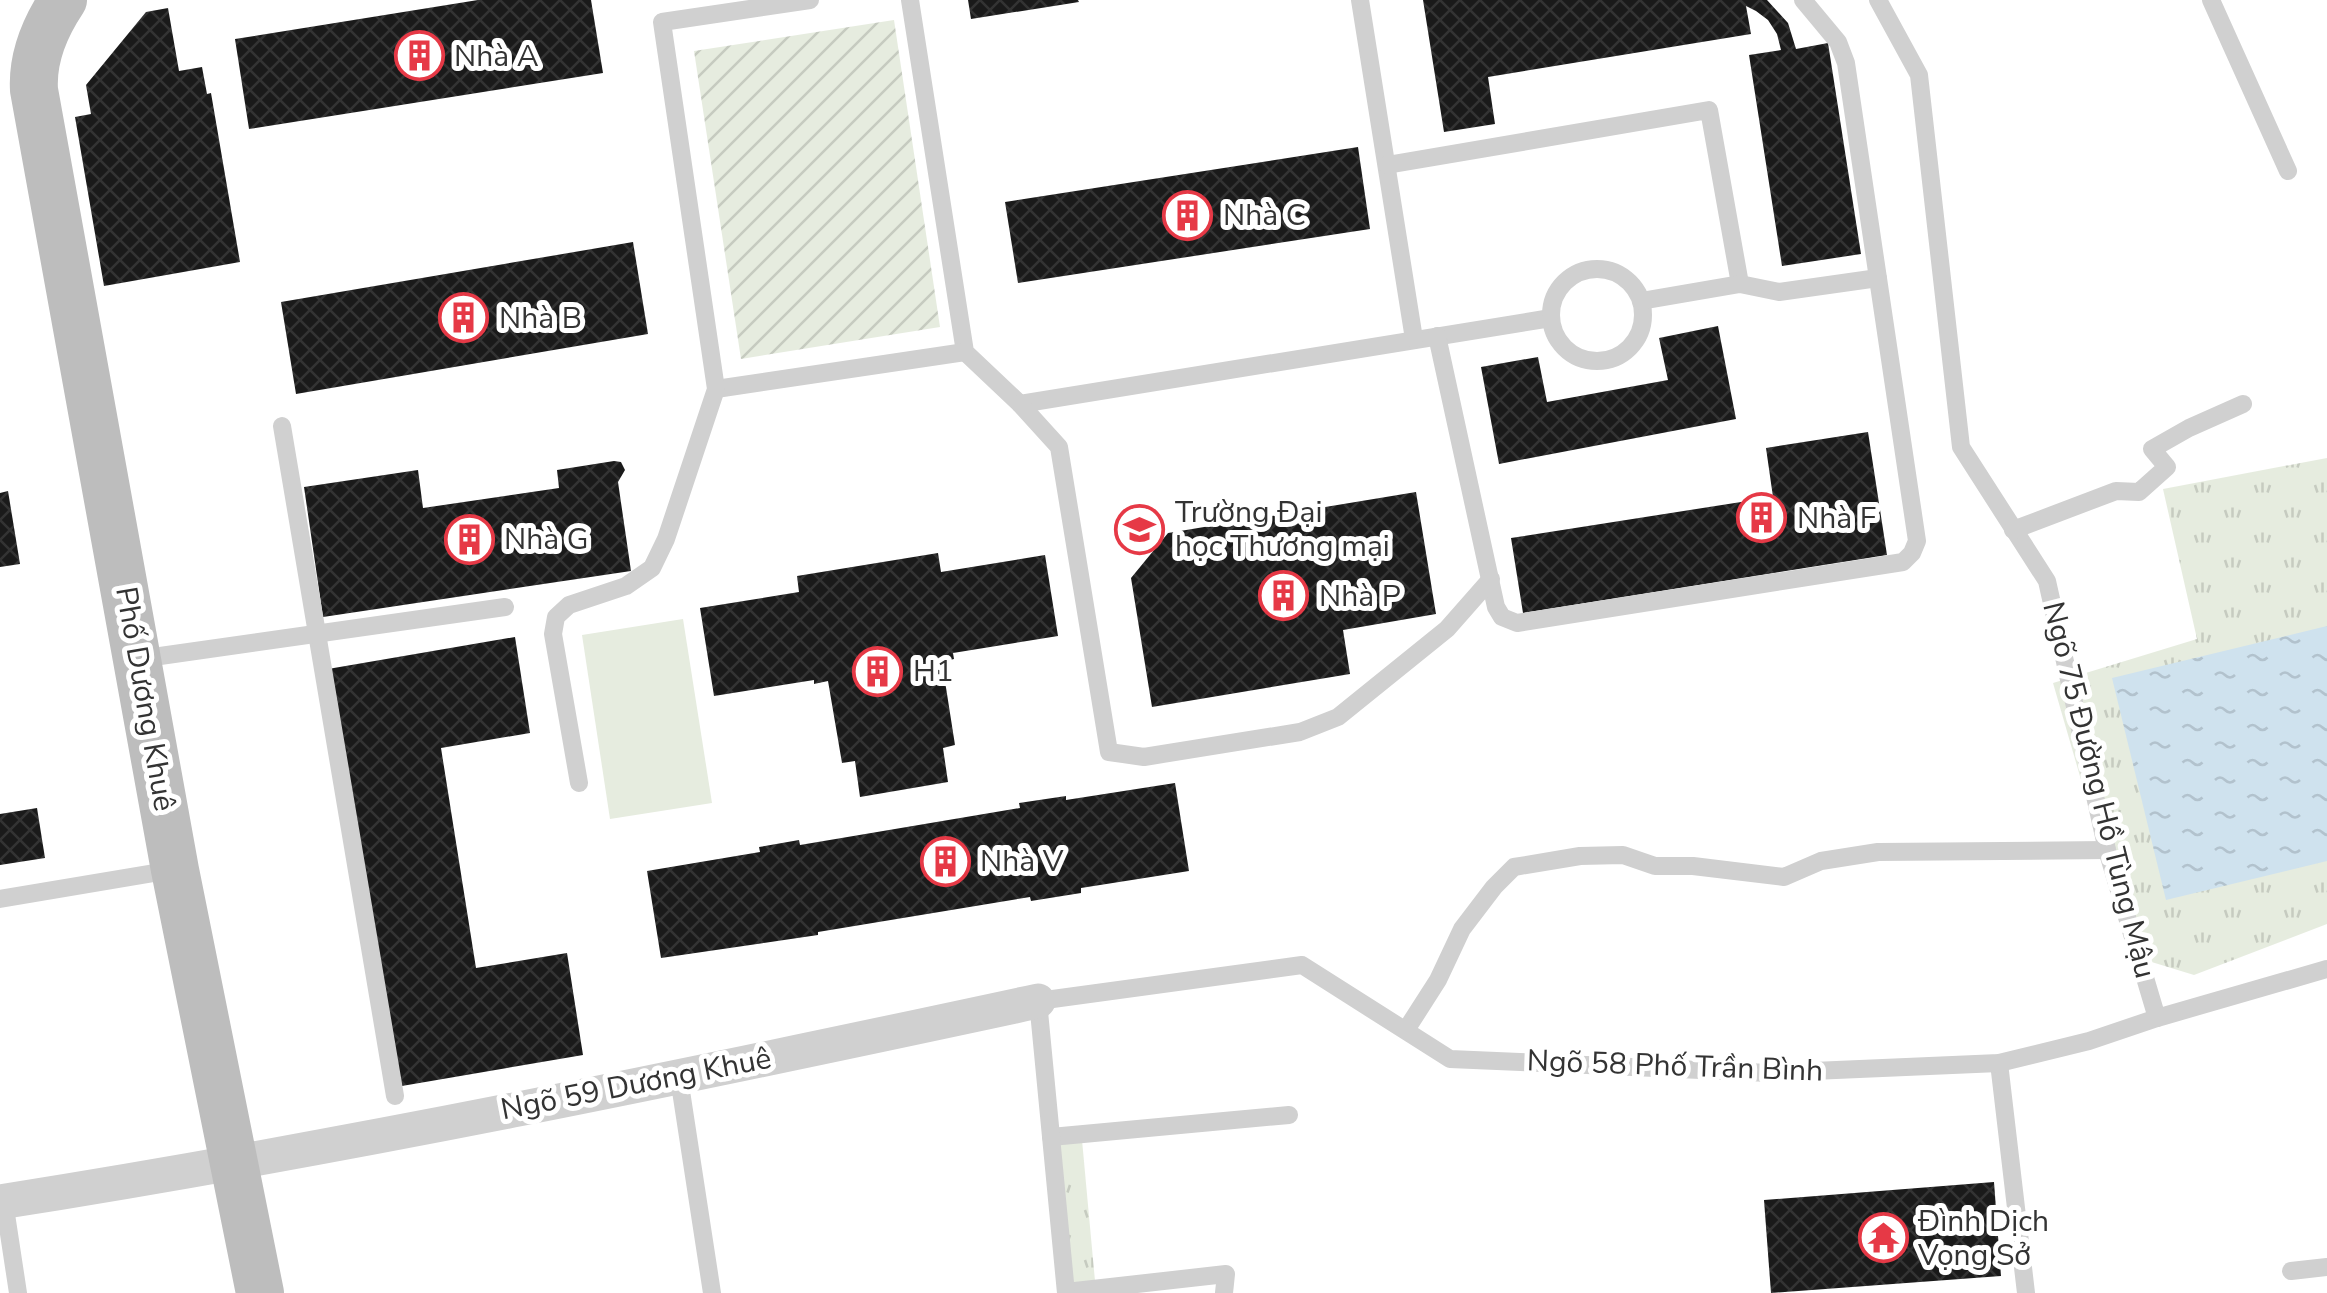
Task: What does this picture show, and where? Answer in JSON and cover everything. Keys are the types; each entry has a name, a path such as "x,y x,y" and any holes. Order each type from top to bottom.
{"street":[{"name":"Phố Dương Khuê","path":"63,0 49,22 35,61 36,103 174,870 260,1293"},
{"name":"Phố Dương Khuê","path":"0,60 36,103"},
{"name":"Ngõ 59 Dương Khuê","path":"2,1202 234,1165 1038,1002"}],"lane":[{"path":"910,0 965,352 1059,447 1109,752 1144,757 1300,732 1338,716 1447,629 1490,579"},
{"path":"1360,0 1414,339"},
{"path":"1437,336 1496,607 1502,617 1517,623 1902,562 1912,553 1917,541 1846,63 1838,42 1803,0"},
{"name":"Ngõ 75 Đường Hồ Tùng Mậu","path":"1878,0 1919,75 1961,447 2046,581 2107,850 2157,1018"},
{"path":"2211,0 2288,171"},
{"path":"579,783 554,634 556,617 569,605 626,586 652,568 666,540 716,389 662,22 801,1"},
{"path":"1387,165 1709,110 1740,284"},
{"path":"1596,268 1624,277 1641,300 1640,331 1632,344 1605,360 1575,356 1554,333 1552,303 1568,278 1581,271 1596,268"},
{"path":"1641,300 1740,284 1779,292 1878,278"},
{"path":"1020,404 1551,318"},
{"path":"716,389 965,352"},
{"path":"2014,530 2116,491 2139,492 2167,467 2152,449 2244,404"},
{"path":"282,426 395,1096"},
{"path":"138,659 505,607"},
{"path":"1406,1030 1438,980 1462,928 1514,866 1580,856 1622,855 1655,866 1693,866 1784,877 1821,861 1878,852 2107,850"},
{"path":"0,899 174,870"},
{"name":"Ngõ 58 Phố Trần Bình","path":"1038,1002 1302,965 1450,1058 1769,1073 2000,1063 2089,1041 2327,969"},
{"path":"1038,1002 1066,1293 1226,1274 1224,1293"},
{"path":"2000,1063 2026,1293"},
{"path":"678,1078 712,1293"},
{"path":"1051,1137 1289,1114"},
{"path":"2,1202 18,1293"},
{"path":"2291,1271 2327,1268"}],"green space":[{"path":"894,20 940,327 741,359 694,51"},
{"path":"2327,458 2327,924 2194,975 2132,956 2053,683 2197,639 2163,489"},
{"path":"683,619 712,803 610,819 582,635"},
{"path":"1082,1140 1095,1281 1071,1283 1058,1143"}],"water":[{"path":"2327,626 2327,861 2166,900 2112,678"}],"building":[{"name":"Nhà A","path":"478,0 591,0 603,73 249,129 235,39"},
{"path":"968,0 1078,0 1079,2 971,19"},
{"path":"1423,0 1767,0 1788,23 1796,49 1828,43 1861,254 1782,266 1749,55 1781,50 1777,34 1756,11 1746,6 1751,34 1488,77 1495,124 1444,132"},
{"path":"168,8 179,71 202,67 207,94 211,93 240,262 104,286 75,117 91,114 86,85 146,12"},
{"name":"Nhà C","path":"1358,147 1370,229 1018,283 1005,202"},
{"name":"Nhà B","path":"633,242 648,334 296,394 281,302"},
{"path":"1718,326 1736,419 1499,464 1481,367 1538,357 1547,402 1668,380 1659,338"},
{"name":"Nhà F","path":"1868,432 1887,555 1523,613 1511,538 1773,497 1766,448"},
{"name":"Nhà G","path":"621,462 625,470 618,482 631,571 323,617 304,487 418,470 423,508 559,488 557,470"},
{"path":"8,491 20,564 0,567 0,493"},
{"name":"Nhà P","path":"1416,492 1436,614 1343,630 1350,674 1152,707 1131,578 1168,533"},
{"name":"H1","path":"938,553 941,572 1045,555 1058,636 953,653 954,659 942,662 955,745 943,748 948,782 860,797 855,761 842,763 828,681 714,696 700,608 799,592 797,576"},
{"path":"515,637 530,733 441,748 476,968 567,953 583,1055 396,1087 328,669"},
{"name":"Nhà V","path":"1175,783 1189,871 1081,888 1081,893 1031,901 1030,897 661,958 647,871 760,852 759,847 799,840 800,845 1020,808 1019,803 1066,796 1066,800"},
{"path":"37,808 45,858 0,865 0,814"},
{"name":"Đình Dịch Vọng Sở","path":"1994,1182 2001,1276 1771,1293 1764,1200"}],"place":[{"name":"Nhà A","path":"419,56"},
{"name":"Nhà C","path":"1188,215"},
{"name":"Nhà B","path":"464,318"},
{"name":"Nhà F","path":"1762,518"},
{"name":"Trường Đại học Thương mại","path":"1140,529"},
{"name":"Nhà G","path":"469,539"},
{"name":"Nhà P","path":"1284,596"},
{"name":"H1","path":"878,671"},
{"name":"Nhà V","path":"945,861"},
{"name":"Đình Dịch Vọng Sở","path":"1883,1238"}]}
